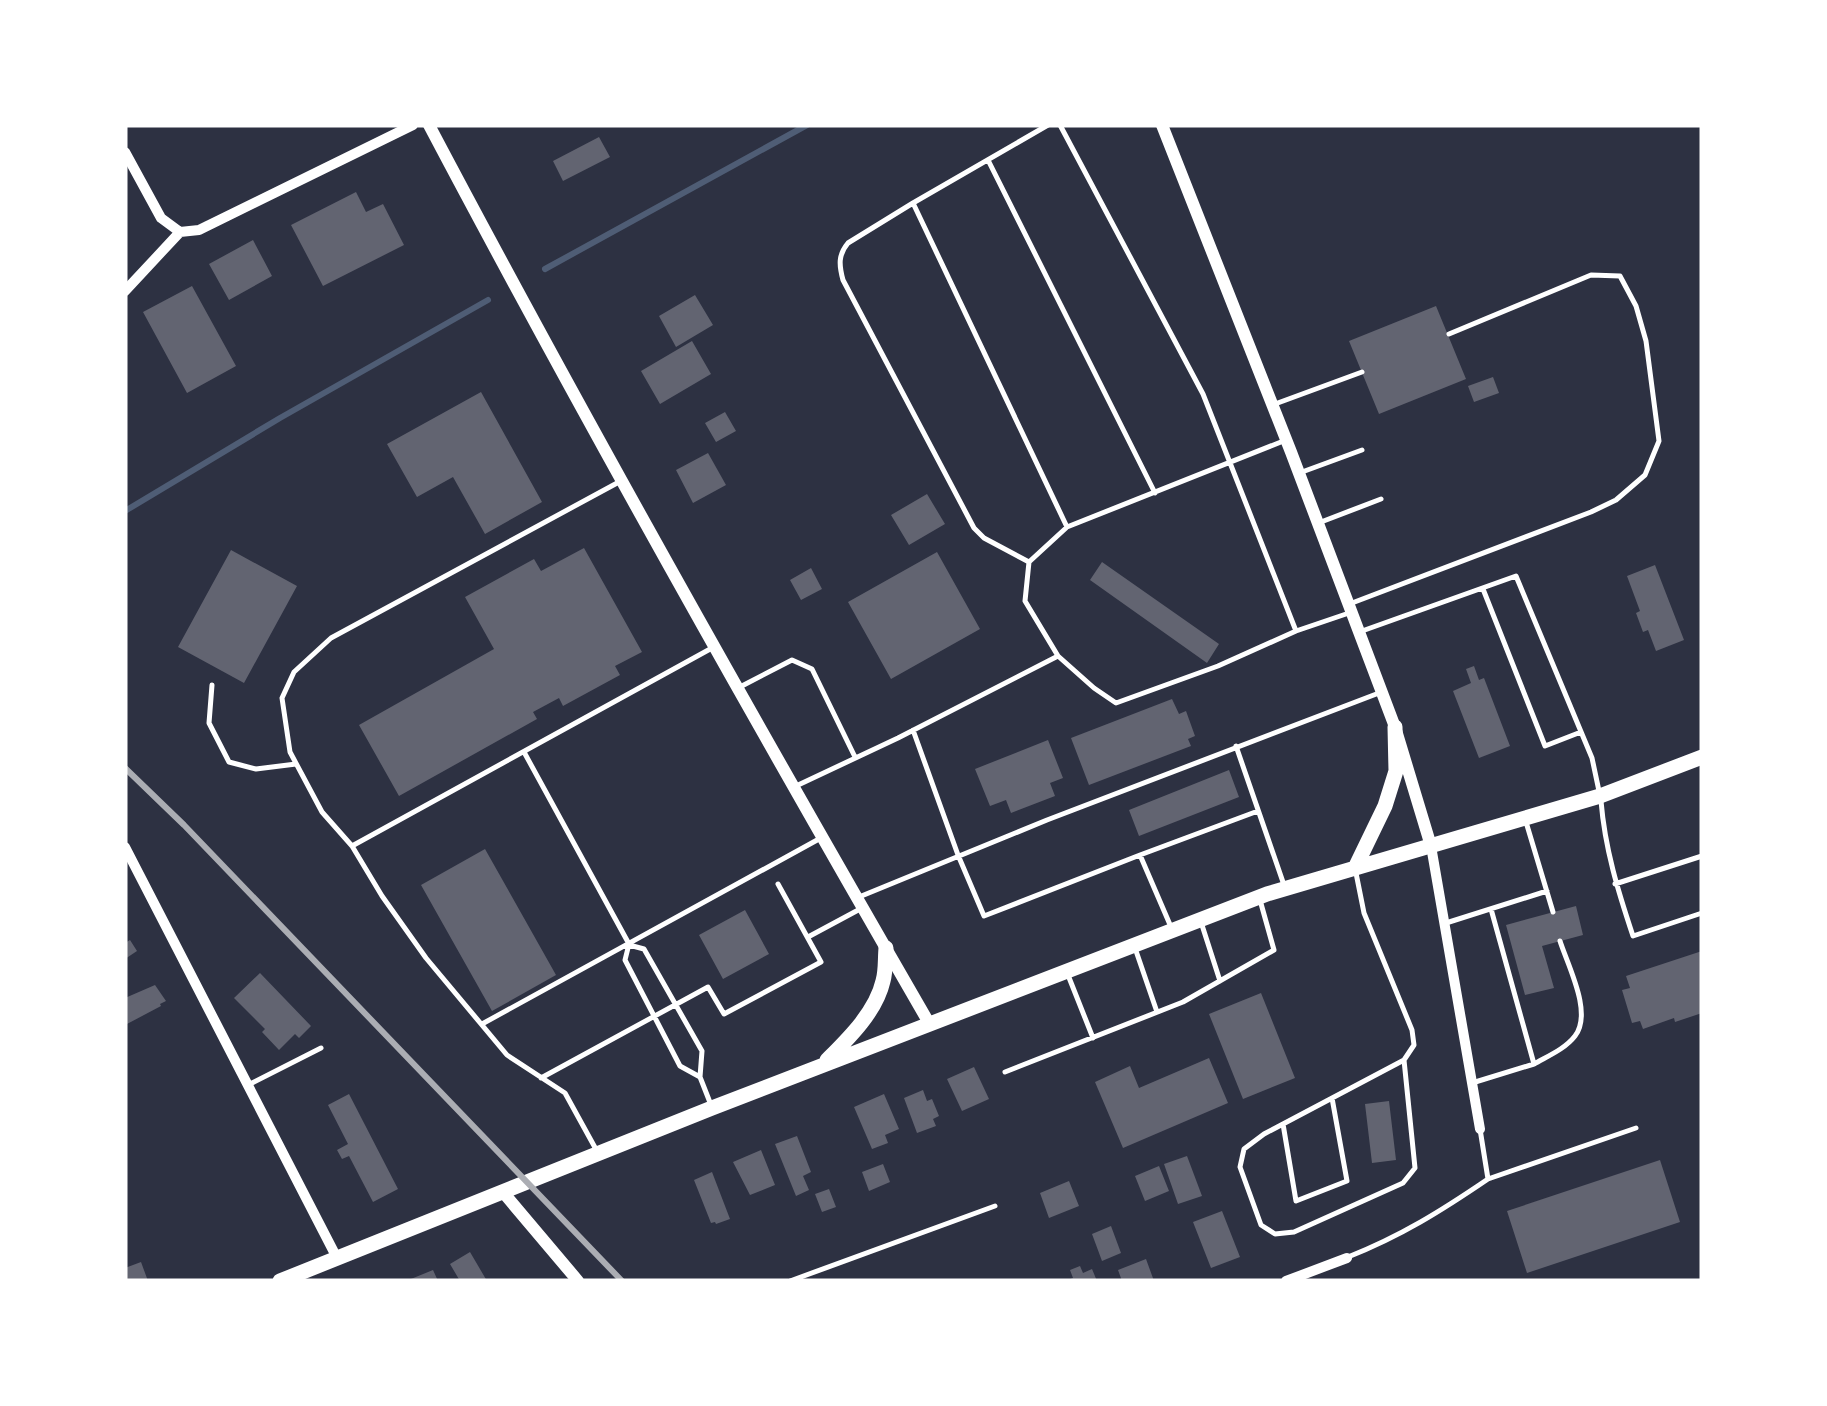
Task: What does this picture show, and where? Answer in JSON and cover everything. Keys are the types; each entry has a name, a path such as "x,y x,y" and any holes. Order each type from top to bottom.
{"main road":[{"path":"1355,868 1386,806 1396,771 1396,727"},
{"path":"280,1281 1200,919 1286,889 1600,796 1702,757"},
{"path":"821,1066 859,1028 870,1010 884,983 886,948"}],"street":[{"path":"125,291 180,232 198,230 413,125"},
{"path":"429,125 541,336 929,1024"},
{"path":"1162,125 1396,727 1432,846 1480,1129"},
{"path":"125,152 162,218 180,232"},
{"path":"125,847 337,1258"},
{"path":"502,1191 578,1281"},
{"path":"1286,1281 1347,1258"}],"lane":[{"path":"1029,562 984,538 974,528 843,280 839,265 841,251 848,243 1048,125"},
{"path":"1060,125 1203,394 1296,631"},
{"path":"988,160 1156,492"},
{"path":"912,202 1067,527"},
{"path":"1286,440 1067,527 1029,562 1025,601 1058,656 1116,703 1218,666 1350,608 1591,512 1616,500 1644,475 1659,441 1646,340 1636,306 1620,276 1591,275 1449,334"},
{"path":"1272,405 1362,372"},
{"path":"1299,473 1362,450"},
{"path":"598,1153 565,1093 506,1055 426,958 352,846 322,812 290,752 282,698 294,672 331,638 622,481"},
{"path":"1318,523 1381,499"},
{"path":"1360,632 1516,576 1592,758 1604,837 1633,936 1702,913"},
{"path":"1483,588 1546,746 1581,732"},
{"path":"352,846 714,646"},
{"path":"794,788 1058,656"},
{"path":"738,688 792,660 812,669 856,757"},
{"path":"212,685 209,723 229,762 256,769 296,764"},
{"path":"808,938 859,903 958,855 1382,692"},
{"path":"913,730 984,916 1258,810"},
{"path":"1236,746 1286,889"},
{"path":"524,751 628,944 625,960 680,1066 700,1077"},
{"path":"1525,819 1553,912"},
{"path":"481,1024 822,838"},
{"path":"1140,855 1172,930"},
{"path":"1616,884 1702,856"},
{"path":"1355,868 1364,913 1412,1030 1414,1046 1404,1060 1264,1134 1244,1149 1240,1167 1261,1225 1276,1234 1294,1232 1403,1183 1415,1168 1404,1060"},
{"path":"541,1078 708,987 724,1014 821,962 778,884"},
{"path":"1446,923 1546,892"},
{"path":"1005,1072 1183,1002 1274,950 1259,898"},
{"path":"1491,909 1534,1064"},
{"path":"1200,919 1220,981"},
{"path":"1472,1082 1534,1064 1576,1035 1582,1020 1580,998 1560,942"},
{"path":"628,944 644,949 702,1051 700,1077 712,1108"},
{"path":"1134,945 1157,1012"},
{"path":"1066,971 1092,1038"},
{"path":"248,1085 321,1048"},
{"path":"1283,1124 1296,1200 1346,1181 1332,1098"},
{"path":"1347,1258 1423,1223 1488,1179 1636,1128"},
{"path":"1480,1129 1488,1179"},
{"path":"790,1281 995,1206"}],"building":[{"path":"599,137 610,157 563,181 553,161"},
{"path":"356,192 366,212 383,204 404,245 323,286 291,225"},
{"path":"253,240 272,276 229,300 209,264"},
{"path":"192,286 236,366 187,393 143,312"},
{"path":"695,295 713,325 676,347 659,316"},
{"path":"1436,306 1466,379 1379,414 1349,341"},
{"path":"692,341 711,374 660,404 641,371"},
{"path":"1493,377 1499,393 1474,402 1468,386"},
{"path":"481,392 542,502 485,534 453,477 417,497 387,444"},
{"path":"725,412 736,431 716,442 705,423"},
{"path":"708,453 726,485 693,503 676,470"},
{"path":"927,494 945,524 909,545 891,515"},
{"path":"584,548 642,652 615,666 620,675 563,706 559,698 533,712 537,719 399,796 359,725 494,649 465,597 534,559 541,571"},
{"path":"231,550 297,586 244,683 178,647"},
{"path":"937,552 980,629 891,679 848,602"},
{"path":"1102,562 1219,644 1207,663 1090,580"},
{"path":"1655,565 1684,640 1656,651 1648,630 1643,632 1627,576"},
{"path":"811,568 822,589 801,600 790,580"},
{"path":"1474,666 1479,680 1484,678 1510,746 1479,758 1453,691 1471,683 1466,669"},
{"path":"1172,699 1179,714 1186,711 1195,736 1188,739 1191,746 1089,785 1071,738"},
{"path":"1048,740 1063,778 1050,783 1055,796 1011,813 1006,800 990,806 975,769"},
{"path":"1229,770 1239,797 1139,836 1129,810"},
{"path":"485,849 556,975 492,1011 421,885"},
{"path":"1576,906 1583,935 1542,946 1554,988 1525,995 1506,925"},
{"path":"745,910 769,954 723,979 699,935"},
{"path":"130,940 137,951 125,959 125,943"},
{"path":"1702,951 1702,1013 1643,1029 1640,1021 1632,1023 1622,990 1630,988 1626,976"},
{"path":"260,973 311,1026 299,1038 295,1034 279,1050 262,1032 265,1029 234,998"},
{"path":"155,985 166,1001 127,1024 125,998"},
{"path":"1261,993 1295,1078 1243,1099 1209,1014"},
{"path":"1209,1058 1228,1103 1123,1148 1095,1082 1130,1066 1139,1088"},
{"path":"974,1067 989,1099 962,1111 947,1079"},
{"path":"923,1090 939,1116 933,1119 936,1126 917,1133 904,1098"},
{"path":"349,1094 398,1189 373,1202 349,1156 342,1159 337,1150 348,1144 328,1105"},
{"path":"884,1094 899,1129 885,1135 888,1143 872,1149 854,1107"},
{"path":"1389,1101 1396,1160 1372,1163 1365,1104"},
{"path":"797,1136 811,1172 803,1176 809,1190 796,1196 775,1144"},
{"path":"761,1150 775,1185 750,1195 733,1162"},
{"path":"1187,1156 1202,1196 1178,1204 1164,1164"},
{"path":"1660,1160 1680,1222 1527,1273 1507,1211"},
{"path":"883,1164 890,1182 869,1191 862,1172"},
{"path":"1159,1166 1169,1191 1145,1201 1135,1176"},
{"path":"712,1172 730,1219 716,1224 711,1223 694,1180"},
{"path":"1069,1181 1079,1206 1049,1218 1040,1193"},
{"path":"829,1189 836,1207 822,1212 815,1194"},
{"path":"1222,1211 1240,1257 1211,1268 1193,1222"},
{"path":"1111,1226 1121,1253 1102,1261 1092,1234"},
{"path":"470,1252 487,1281 460,1281 450,1264"},
{"path":"1146,1259 1154,1281 1122,1281 1118,1270"},
{"path":"141,1262 148,1281 125,1281 125,1268"},
{"path":"1080,1266 1083,1273 1092,1269 1097,1281 1065,1281 1073,1278 1070,1270"},
{"path":"433,1270 438,1281 406,1281"}],"waterway":[{"path":"545,269 807,125"},
{"path":"125,511 488,300"}],"railway":[{"path":"125,768 622,1281"}]}
